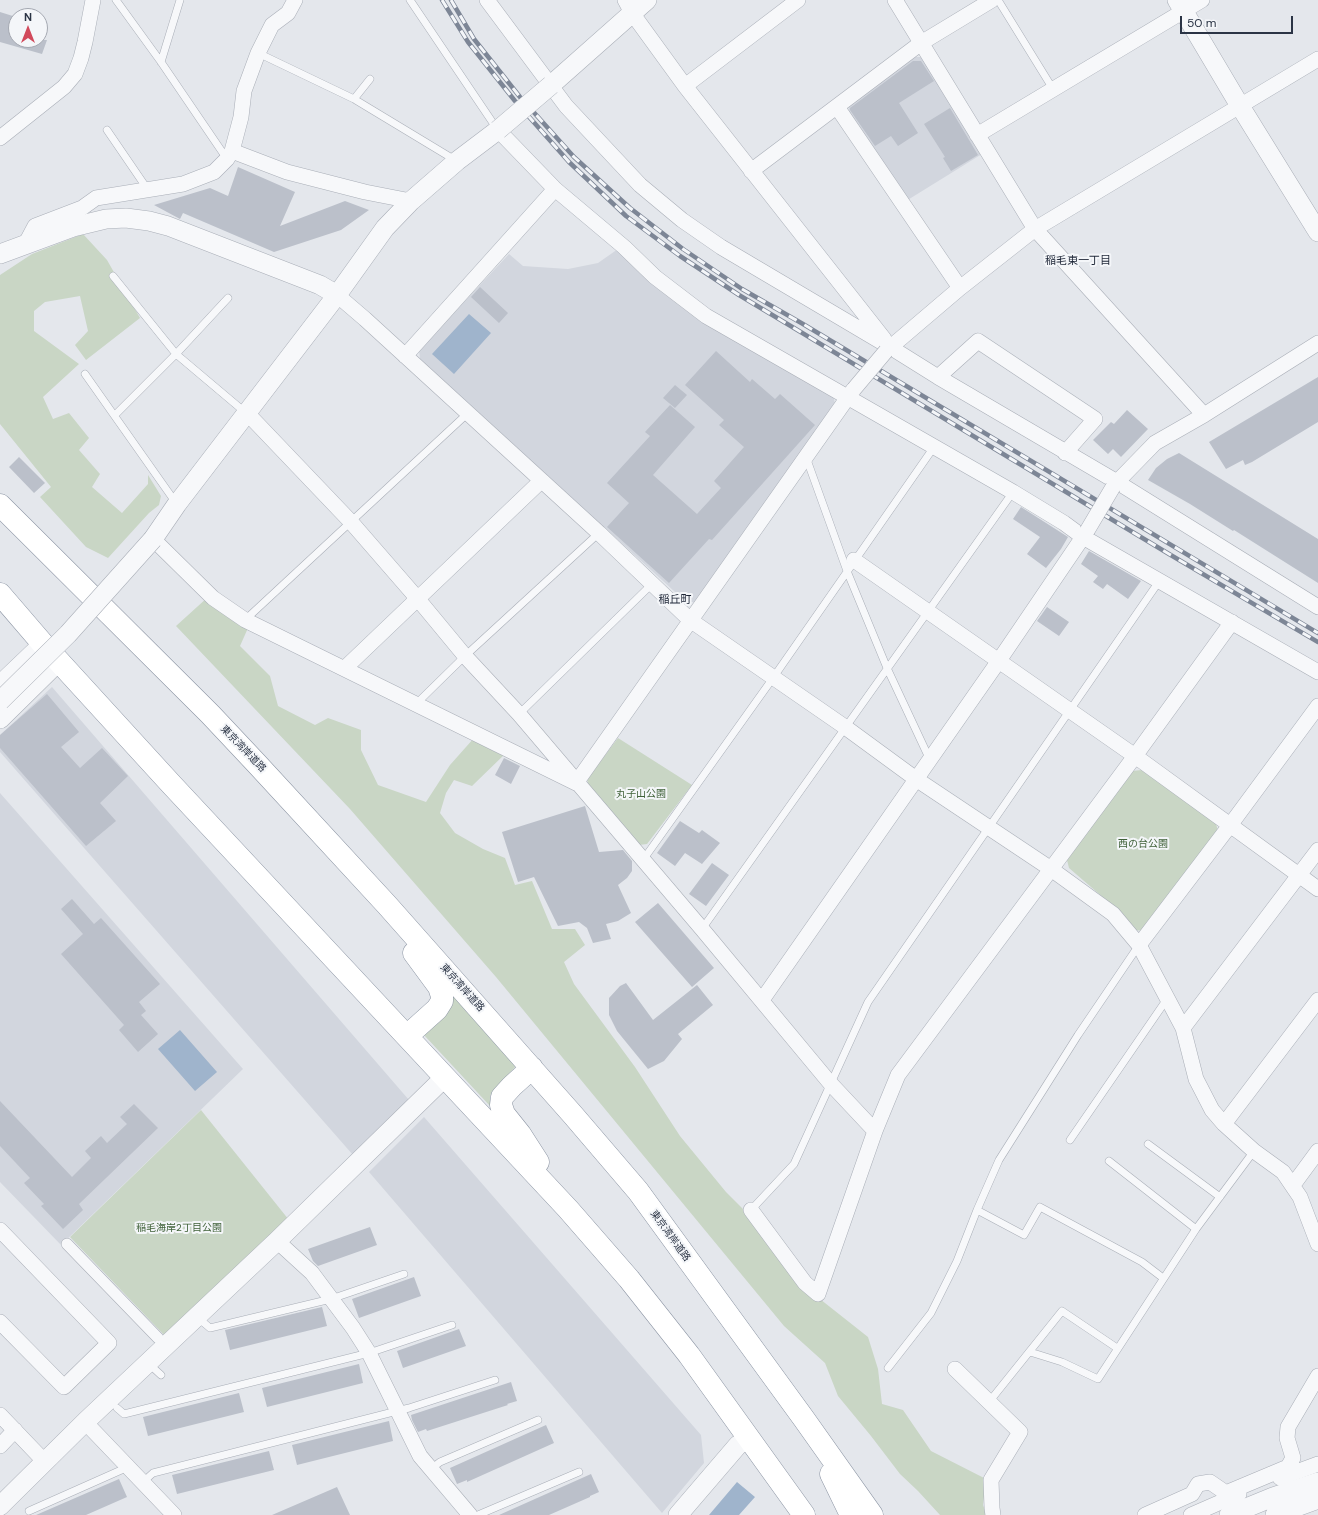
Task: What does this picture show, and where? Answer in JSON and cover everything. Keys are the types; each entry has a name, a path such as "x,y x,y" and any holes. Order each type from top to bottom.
{"highway":[{"name":"東京湾岸道路","path":"0,505 210,714 387,905 532,1068 638,1191 872,1515"},
{"path":"0,594 43,644 171,784 568,1209 629,1280 689,1355 804,1515"},
{"path":"387,905 415,955 438,987 442,996 440,1006 407,1036"},
{"path":"532,1068 502,1097 501,1104 504,1114 520,1134 568,1209"},
{"path":"804,1419 851,1515"}],"street":[{"path":"0,138 64,87 75,74 86,42 93,0"},
{"path":"26,243 35,226 82,208 96,198 183,184 214,172 229,155 241,117 244,91 258,53 272,25 288,13 295,0"},
{"path":"486,0 566,106 640,185 682,220 721,247 888,349 1065,453 1115,485 1318,607"},
{"path":"0,701 68,634 153,539 177,504 337,295 385,228 411,201 457,161 498,130 551,85 629,7 647,0"},
{"path":"685,86 798,0"},
{"path":"895,0 1035,229 1204,415"},
{"path":"751,171 921,43 992,0"},
{"path":"977,134 1053,89 1181,5 1202,0"},
{"path":"1181,5 1240,106 1318,232"},
{"path":"629,7 685,86 888,349"},
{"path":"576,783 850,393 888,349 960,288 1035,229 1318,59"},
{"path":"837,107 960,288"},
{"path":"498,130 555,189 624,247 655,277 706,316 850,393 934,447 1085,534 1160,580 1318,672"},
{"path":"229,155 365,192 411,201"},
{"path":"405,356 555,189"},
{"path":"0,254 73,226 106,219 126,218 149,221 168,226 320,285 337,295 599,533 690,620 845,727 916,779 1051,869 1112,914 1139,945 1183,1028 1196,1079 1212,1110 1224,1124 1254,1151 1283,1172 1300,1197 1318,1244"},
{"path":"938,377 978,341 1094,419 1065,453"},
{"path":"762,1000 998,662 1085,534 1115,485 1155,443 1204,415 1318,343"},
{"path":"247,413 350,522 417,598 465,656 519,714 576,783 702,928 830,1083 875,1131"},
{"path":"345,668 541,481"},
{"path":"153,539 213,598 245,620 576,783"},
{"path":"851,566 927,612 1069,710 1231,824 1318,889"},
{"path":"751,1210 805,1283 818,1294 875,1131 898,1075 1135,756 1232,622"},
{"path":"0,685 43,644"},
{"path":"0,719 59,661"},
{"path":"1139,945 1318,706"},
{"path":"1183,1028 1318,850"},
{"path":"1224,1124 1318,1000"},
{"path":"0,1506 86,1422 155,1369 197,1317 445,1077"},
{"path":"1293,1185 1318,1151"},
{"path":"0,1230 109,1343 64,1387 0,1322"},
{"path":"277,1241 312,1274 353,1328 369,1353 396,1411 420,1456 470,1515"},
{"path":"68,1244 158,1338"},
{"path":"955,1370 1020,1432 991,1480 992,1508 994,1515"},
{"path":"1145,1515 1192,1494 1198,1484 1210,1482 1226,1493 1288,1467 1293,1458 1287,1438 1288,1427 1318,1376"},
{"path":"0,1415 45,1462"},
{"path":"86,1422 174,1515"},
{"path":"0,1446 15,1430"},
{"path":"678,1515 738,1445 749,1438"},
{"path":"1191,1515 1228,1498 1318,1464"},
{"path":"1229,1515 1273,1497 1318,1482"},
{"path":"1274,1515 1318,1499"}],"lane":[{"path":"116,0 229,155"},
{"path":"161,62 180,0"},
{"path":"410,0 498,130"},
{"path":"998,0 1053,89"},
{"path":"258,53 354,99 457,161"},
{"path":"354,99 370,79"},
{"path":"107,130 148,190"},
{"path":"113,276 176,354 247,413"},
{"path":"114,415 176,354 228,298"},
{"path":"86,374 177,504"},
{"path":"245,620 467,414"},
{"path":"643,860 773,678 934,447"},
{"path":"806,457 851,566 887,668 930,760"},
{"path":"702,928 1013,492"},
{"path":"416,704 465,656 599,533"},
{"path":"751,1210 794,1164 868,1002 1160,580"},
{"path":"519,714 652,584"},
{"path":"888,1368 931,1313 957,1261 999,1160 1078,1035 1139,945"},
{"path":"1070,1140 1167,998"},
{"path":"1148,1144 1220,1197"},
{"path":"1030,1352 1062,1362 1098,1379 1196,1229 1254,1151"},
{"path":"1109,1161 1196,1229"},
{"path":"977,1210 1024,1235 1040,1207 1142,1262 1163,1278"},
{"path":"197,1317 210,1328 331,1299 404,1274"},
{"path":"989,1402 1062,1311 1117,1348"},
{"path":"117,1408 124,1414 369,1353 452,1325"},
{"path":"143,1482 153,1473 396,1411 495,1380"},
{"path":"431,1469 440,1462 538,1420"},
{"path":"29,1511 128,1467"},
{"path":"478,1515 578,1472"}],"shaded area":[{"path":"913,57 924,57 982,154 906,201 848,118 849,106"},
{"path":"618,249 833,394 835,404 695,602 686,602 420,359 419,350 509,254 523,266 568,269 598,263"},
{"path":"52,687 409,1100 353,1155 0,752 0,735"},
{"path":"0,793 243,1069 61,1245 0,1182"},
{"path":"424,1117 701,1435 704,1463 662,1513 369,1172"}],"green space":[{"path":"83,234 107,260 140,318 86,360 75,345 88,331 80,296 45,302 34,311 34,331 79,364 43,397 53,419 69,413 89,438 79,450 100,474 92,487 122,513 148,484 148,475 161,496 159,505 149,513 108,558 86,547 40,497 51,487 0,424 0,275 32,254"},
{"path":"208,597 248,628 240,646 270,676 278,706 315,725 328,718 361,730 361,750 378,785 426,802 450,765 474,738 506,753 472,786 454,780 446,793 440,813 455,833 483,849 505,858 515,885 532,881 552,929 575,929 585,945 564,962 574,984 635,1067 680,1136 726,1192 746,1212 806,1288 868,1337 878,1369 882,1404 903,1410 931,1451 986,1479 983,1505 987,1515 940,1515 900,1474 838,1396 825,1363 784,1326 496,977 350,809 176,626"},
{"name":"丸子山公園","path":"618,738 692,785 647,844 639,845 589,787 587,779"},
{"name":"西の台公園","path":"1142,770 1215,820 1218,831 1144,931 1135,930 1106,900 1069,868 1067,860 1132,771"},
{"path":"452,993 517,1065 492,1092 490,1096 490,1106 424,1035"},
{"name":"稲毛海岸2丁目公園","path":"201,1110 289,1220 167,1338 70,1237"}],"water":[{"path":"469,314 491,333 454,374 432,354"},
{"path":"180,1030 217,1072 195,1091 158,1049"},
{"path":"737,1482 755,1497 739,1515 709,1515"}],"building":[{"path":"0,12 8,14 8,44 0,42"},
{"path":"21,48 44,48 42,54"},
{"path":"913,61 921,61 934,81 899,103 918,133 898,146 891,136 875,146 850,108"},
{"path":"950,108 978,155 951,171 943,158 945,157 924,124"},
{"path":"238,167 295,192 280,226 345,201 369,210 341,230 274,252 183,213 180,219 154,205 210,188 228,196"},
{"path":"480,287 508,313 499,323 471,297"},
{"path":"716,351 750,382 752,379 775,399 780,394 815,425 712,540 709,539 669,583 607,527 629,503 607,483 650,436 645,432 670,405 695,427 653,475 697,514 721,488 714,481 744,447 719,425 724,420 685,385"},
{"path":"1318,377 1318,422 1252,462 1245,465 1243,460 1226,469 1209,442"},
{"path":"675,385 687,395 675,408 663,398"},
{"path":"1127,410 1148,429 1121,457 1113,449 1108,454 1093,440 1111,422 1114,424"},
{"path":"1179,453 1318,539 1318,583 1234,530 1233,531 1148,480 1156,468 1167,459"},
{"path":"19,457 45,483 34,493 9,467"},
{"path":"1021,507 1068,537 1061,549 1046,568 1027,554 1040,537 1013,519"},
{"path":"1089,551 1141,581 1128,599 1107,584 1103,589 1093,582 1098,576 1081,564"},
{"path":"1047,607 1069,622 1059,636 1037,621"},
{"path":"47,694 79,732 61,747 80,768 102,748 128,776 100,803 116,821 86,846 0,748 0,735"},
{"path":"504,758 520,766 511,784 495,775"},
{"path":"585,806 599,852 623,850 632,861 632,871 627,878 618,885 631,913 618,921 606,924 611,939 593,943 587,928 579,922 558,926 534,877 518,882 502,832"},
{"path":"680,821 699,833 702,830 720,843 702,864 685,853 675,866 657,853"},
{"path":"712,863 729,875 706,906 689,894"},
{"path":"72,899 94,924 101,918 160,984 139,1002 146,1011 141,1015 158,1034 138,1052 119,1030 124,1025 61,954 83,934 61,909"},
{"path":"658,903 714,968 692,987 635,922"},
{"path":"626,983 653,1020 697,985 713,1005 678,1034 682,1039 664,1061 648,1069 617,1031 609,1015 609,998 620,986"},
{"path":"0,1101 72,1177 91,1158 85,1151 101,1136 107,1143 127,1124 120,1117 134,1104 158,1128 79,1204 83,1210 63,1229 41,1206 44,1204 24,1183 30,1178 0,1146"},
{"path":"370,1227 377,1245 318,1266 313,1261 308,1249"},
{"path":"414,1277 421,1296 359,1318 352,1299"},
{"path":"322,1307 327,1326 230,1350 225,1330"},
{"path":"459,1329 466,1346 403,1368 397,1351"},
{"path":"359,1364 363,1383 267,1407 262,1388"},
{"path":"511,1382 517,1401 507,1404 508,1405 427,1431 426,1429 418,1432 412,1420 411,1415"},
{"path":"239,1393 244,1412 148,1436 143,1417"},
{"path":"389,1421 393,1441 297,1465 292,1445"},
{"path":"546,1425 554,1443 467,1482 467,1480 457,1484 450,1468"},
{"path":"269,1451 274,1470 177,1494 172,1475"},
{"path":"591,1474 599,1492 590,1497 549,1515 499,1515"},
{"path":"119,1479 127,1497 86,1515 36,1515"},
{"path":"337,1487 350,1515 272,1515"}],"railway":[{"path":"442,0 468,42 515,101 569,162 626,216 680,256 739,295 1318,642"},
{"path":"451,0 474,39 520,97 574,157 630,208 683,249 742,289 803,324 1318,633"}],"district":[{"name":"稲毛東一丁目","path":"1078,261"},
{"name":"稲丘町","path":"675,600"}]}
